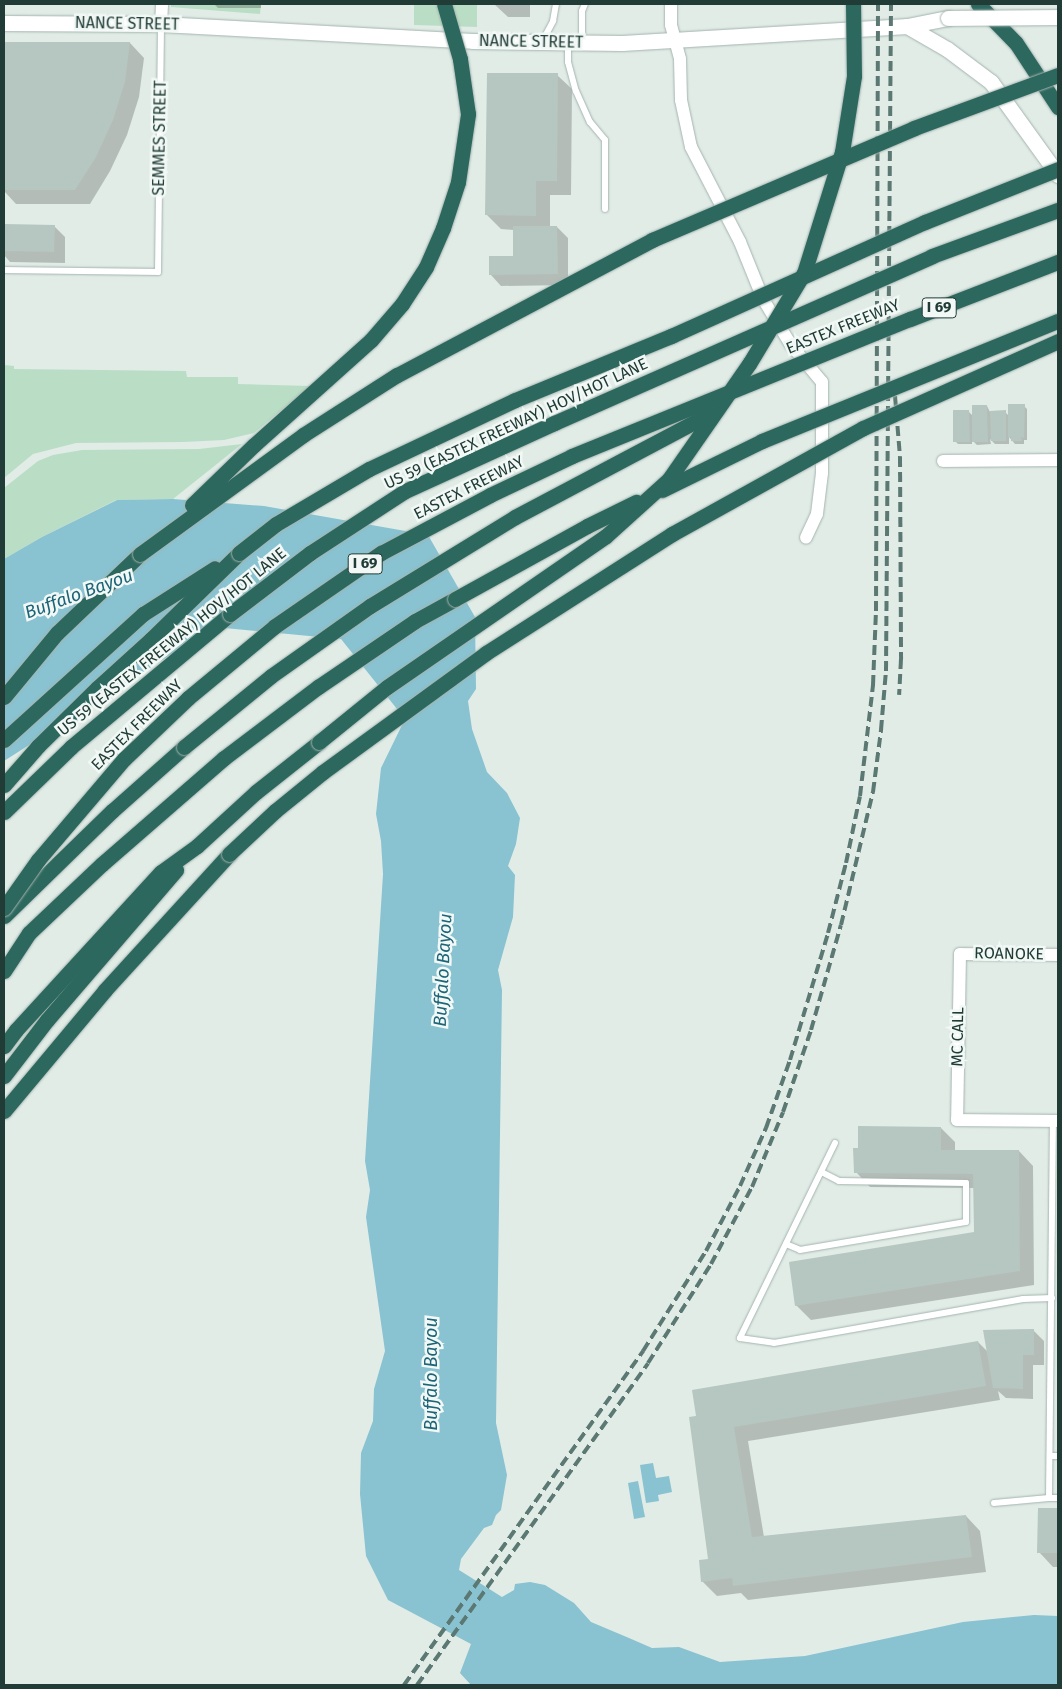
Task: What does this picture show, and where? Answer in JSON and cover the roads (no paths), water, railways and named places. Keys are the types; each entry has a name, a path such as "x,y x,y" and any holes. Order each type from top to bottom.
{"highway":[{"path":"4,697 57,633 254,445 371,340 402,304 426,267 443,228 458,182 468,114 460,59 444,4"},
{"path":"4,1046 161,872 197,846 256,792 387,687 606,536 668,479 749,364 804,273 842,152 854,76 853,4"},
{"path":"978,4 1016,43 1058,107"},
{"path":"140,554 303,434 397,375 652,240 914,128 1058,76"},
{"path":"4,740 142,614 239,553 276,524 368,469 515,400 671,336 925,222 1058,169"},
{"name":"US 59 (EASTEX FREEWAY) HOV/HOT LANE","path":"4,812 72,748 230,614 310,553 405,491 932,256 1058,210"},
{"name":"EASTEX FREEWAY","path":"4,908 38,860 124,758 188,698 274,626 381,553 490,495 572,456 820,355 1058,262"},
{"path":"4,971 29,933 102,864 224,758 318,687 415,621 587,526 762,441 1058,322"},
{"path":"4,1111 105,990 229,854 275,811 323,772 486,653 672,534 854,433 1058,341"},
{"path":"4,916 112,811 184,747 272,676 370,606 515,517 820,355"},
{"path":"4,785 38,746 90,694 151,640 239,553"},
{"path":"4,1076 47,1020 197,846"}],"street":[{"name":"SEMMES STREET","path":"161,24 162,4"},
{"path":"672,4 671,25 680,59 681,100 691,147 740,242 763,299 792,345 822,382 822,473 817,514 806,538"},
{"name":"NANCE STREET","path":"4,23 161,24 473,41 575,42 675,41 842,28 907,26 948,18 1058,16"},
{"path":"907,26 947,49 991,82 1058,175"},
{"path":"943,461 1058,460"},
{"name":"ROANOKE","path":"960,954 1058,955"},
{"name":"MC CALL","path":"960,954 957,1120 1056,1121"}],"lane":[{"path":"542,42 553,21 556,4"},
{"path":"585,4 568,62 576,91 590,122 605,140 604,209"},
{"name":"SEMMES STREET","path":"4,270 158,272 161,24"},
{"path":"1049,1498 1055,1352 1052,1298 1055,1266 1056,1121"},
{"path":"835,1143 740,1338 774,1343 1023,1299 1052,1298"},
{"path":"786,1244 800,1250 966,1222 966,1183 840,1182 821,1172"},
{"path":"1050,1456 1058,1456"},
{"path":"994,1503 1058,1498"}],"water":[{"name":"Buffalo Bayou","path":"173,499 264,506 428,535 475,617 476,689 468,701 472,729 487,772 507,793 520,818 516,844 508,866 515,875 513,917 498,970 502,990 496,1423 507,1475 501,1510 496,1515 492,1525 484,1528 461,1559 459,1570 502,1597 514,1590 515,1584 530,1582 545,1585 574,1603 591,1622 652,1648 679,1647 720,1662 805,1656 963,1622 1034,1615 1058,1616 1058,1685 471,1685 460,1673 471,1644 388,1600 366,1556 360,1494 361,1453 373,1421 374,1389 385,1351 366,1217 370,1190 365,1161 383,874 381,841 376,814 381,768 405,719 341,639 214,627 4,761 4,559 42,537 117,500"},
{"path":"653,1463 656,1478 669,1476 672,1492 658,1495 659,1501 646,1503 640,1465"},
{"path":"638,1481 645,1517 634,1519 628,1483"}],"railway":[{"path":"404,1685 643,1351 706,1251 740,1186 766,1128 790,1060 828,933 846,863 860,796 873,685 876,611 878,4"},
{"path":"417,1685 648,1363 711,1264 752,1187 783,1112 811,1030 841,925 873,792 886,671 891,4"},
{"path":"895,396 900,457 901,659 899,695"}]}
